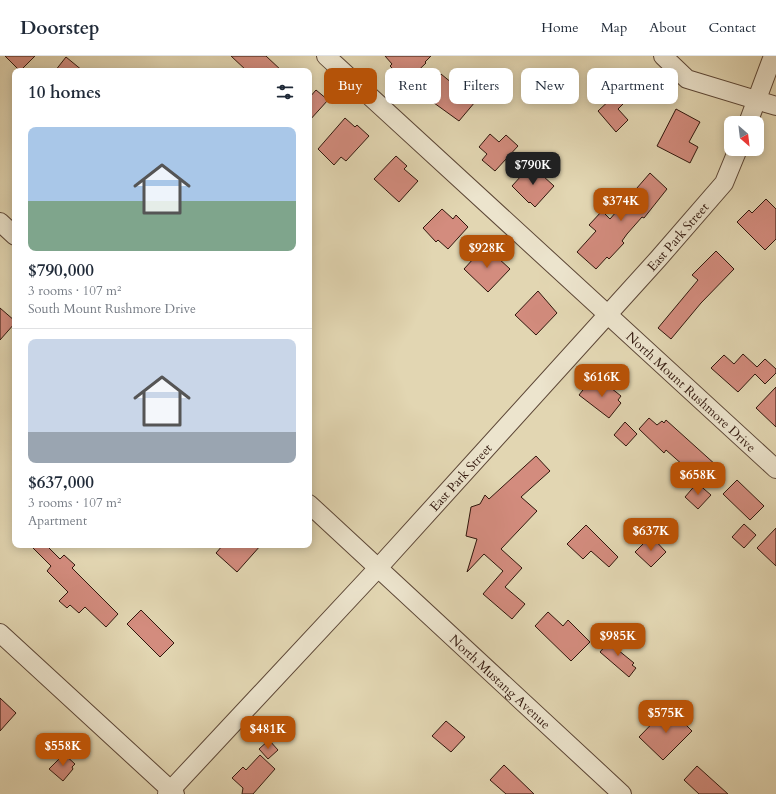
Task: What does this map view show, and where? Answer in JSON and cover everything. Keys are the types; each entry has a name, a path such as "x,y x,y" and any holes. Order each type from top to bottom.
{"street":[{"name":"North Mount Rushmore Drive","path":"326,56 776,469"},
{"path":"662,56 687,79 776,106"},
{"path":"751,116 773,56"},
{"name":"East Park Street","path":"171,793 378,568 724,184 735,156"},
{"path":"0,222 12,233"},
{"name":"North Mustang Avenue","path":"312,507 622,794"},
{"path":"0,633 171,793"}],"building":[{"path":"5,56 35,56 23,68 17,68"},
{"path":"231,56 266,56 279,68 244,68"},
{"path":"385,56 431,56 421,68 392,68 390,66 392,64"},
{"path":"66,57 79,68 57,68"},
{"path":"441,74 449,81 449,104 473,104 459,121 435,104 441,104"},
{"path":"316,90 324,97 324,104 312,118 312,95"},
{"path":"606,104 623,104 618,109 628,120 616,132 598,111"},
{"path":"676,109 700,122 689,142 698,147 690,163 657,146"},
{"path":"345,118 355,127 357,125 369,136 346,161 341,157 334,165 318,149"},
{"path":"490,134 499,142 506,135 518,146 495,171 482,160 487,154 479,147"},
{"path":"396,156 407,166 404,169 418,181 399,202 374,179"},
{"path":"531,165 554,186 535,207 512,186"},
{"path":"650,173 667,189 644,218 642,217 627,234 622,241 624,243 609,259 607,257 596,269 577,252 596,231 589,225 602,211 610,219"},
{"path":"766,199 776,209 776,239 765,250 737,222 749,210 752,213"},
{"path":"442,209 453,219 456,215 468,227 448,249 438,240 436,242 423,228"},
{"path":"485,246 510,269 488,292 464,269"},
{"path":"716,251 734,269 701,303 671,339 658,328 698,280 692,275"},
{"path":"538,291 557,313 536,335 515,315"},
{"path":"0,308 12,318 12,326 0,340"},
{"path":"743,354 757,367 765,359 776,369 776,373 765,384 755,374 738,392 711,368 724,355 734,364"},
{"path":"590,381 601,390 606,384 621,396 618,400 621,403 609,418 579,395"},
{"path":"776,387 776,427 756,408"},
{"path":"649,418 657,425 662,421 664,423 666,420 717,466 702,482 666,450 664,453 639,429"},
{"path":"625,422 637,434 626,446 614,435"},
{"path":"536,456 550,471 521,497 537,511 501,549 522,568 505,587 525,604 512,619 483,594 503,571 484,554 467,572 477,539 466,536 471,507 480,504 485,495 489,499"},
{"path":"737,480 764,506 750,520 723,494"},
{"path":"697,483 711,495 698,509 685,497"},
{"path":"744,524 756,535 744,548 732,537"},
{"path":"586,525 618,557 609,567 591,551 583,559 567,544"},
{"path":"776,528 776,566 757,548"},
{"path":"651,536 666,552 651,567 635,552"},
{"path":"33,548 49,548 60,559 64,555 75,565 72,568 118,614 106,627 85,607 79,613 70,605 67,608 59,601 68,592 47,571 51,566"},
{"path":"220,548 258,548 237,572 216,553"},
{"path":"141,610 174,643 160,657 127,624"},
{"path":"548,612 563,626 568,620 590,642 571,661 535,626"},
{"path":"613,637 621,646 618,650 634,663 632,665 636,668 629,677 600,652"},
{"path":"0,698 16,713 0,731"},
{"path":"668,707 692,731 663,760 639,737"},
{"path":"446,721 465,737 451,752 432,736"},
{"path":"269,740 278,750 268,759 259,749"},
{"path":"64,754 75,764 72,767 73,769 63,781 49,769"},
{"path":"260,755 275,769 253,794 242,794 243,788 232,778 243,767 246,770"},
{"path":"504,765 534,794 506,794 490,780"},
{"path":"697,766 728,794 699,794 684,780"}]}
